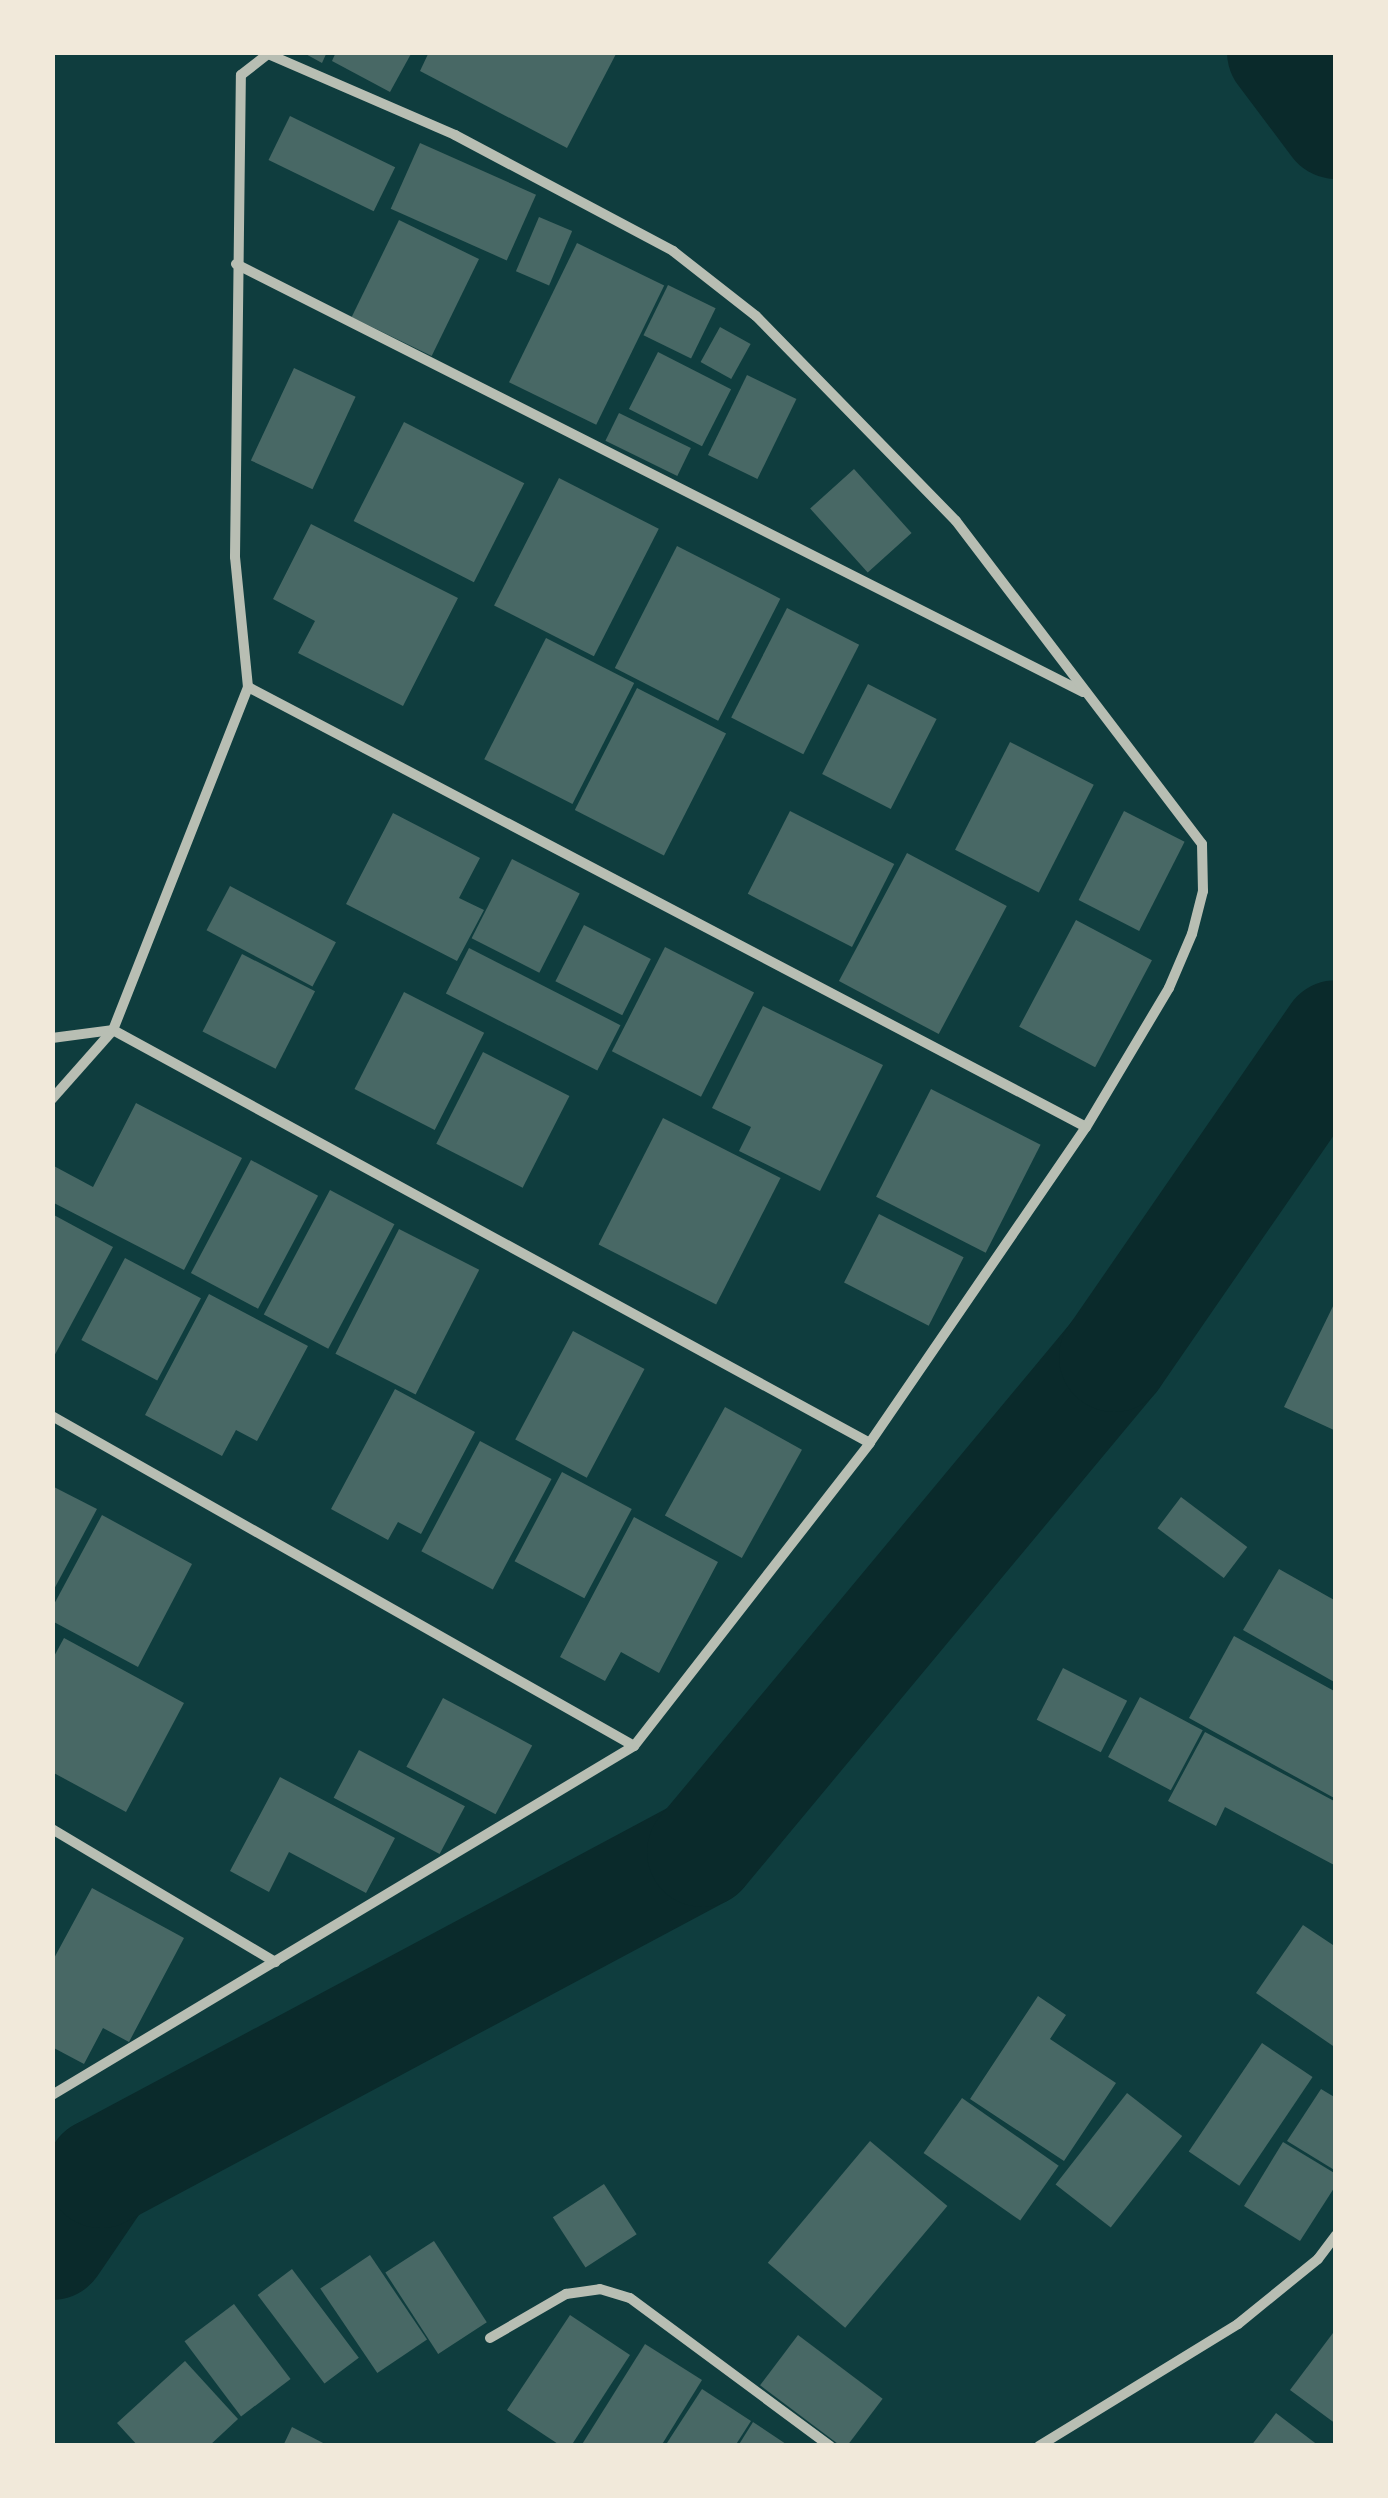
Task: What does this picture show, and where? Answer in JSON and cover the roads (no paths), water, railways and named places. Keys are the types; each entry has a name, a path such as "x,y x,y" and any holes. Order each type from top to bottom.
{"street":[{"path":"52,1098 113,1030 248,687 235,557 236,264 241,75 258,56 284,56 455,135 673,251 756,316 840,396 956,521 1202,844 1204,864 1192,934 1169,988 1086,1127 870,1443 634,1746 52,2095"},
{"path":"236,264 1086,693"},
{"path":"248,687 1086,1127"},
{"path":"52,1038 113,1030 870,1443"},
{"path":"52,1416 634,1746"},
{"path":"52,1829 275,1962"},
{"path":"1039,2446 1238,2324 1318,2259 1336,2235"},
{"path":"490,2338 566,2294 600,2288 630,2298 830,2446"}],"waterway":[{"path":"1282,52 1336,124"},
{"path":"52,2245 101,2173 702,1852 1114,1357 1336,1035"}]}
